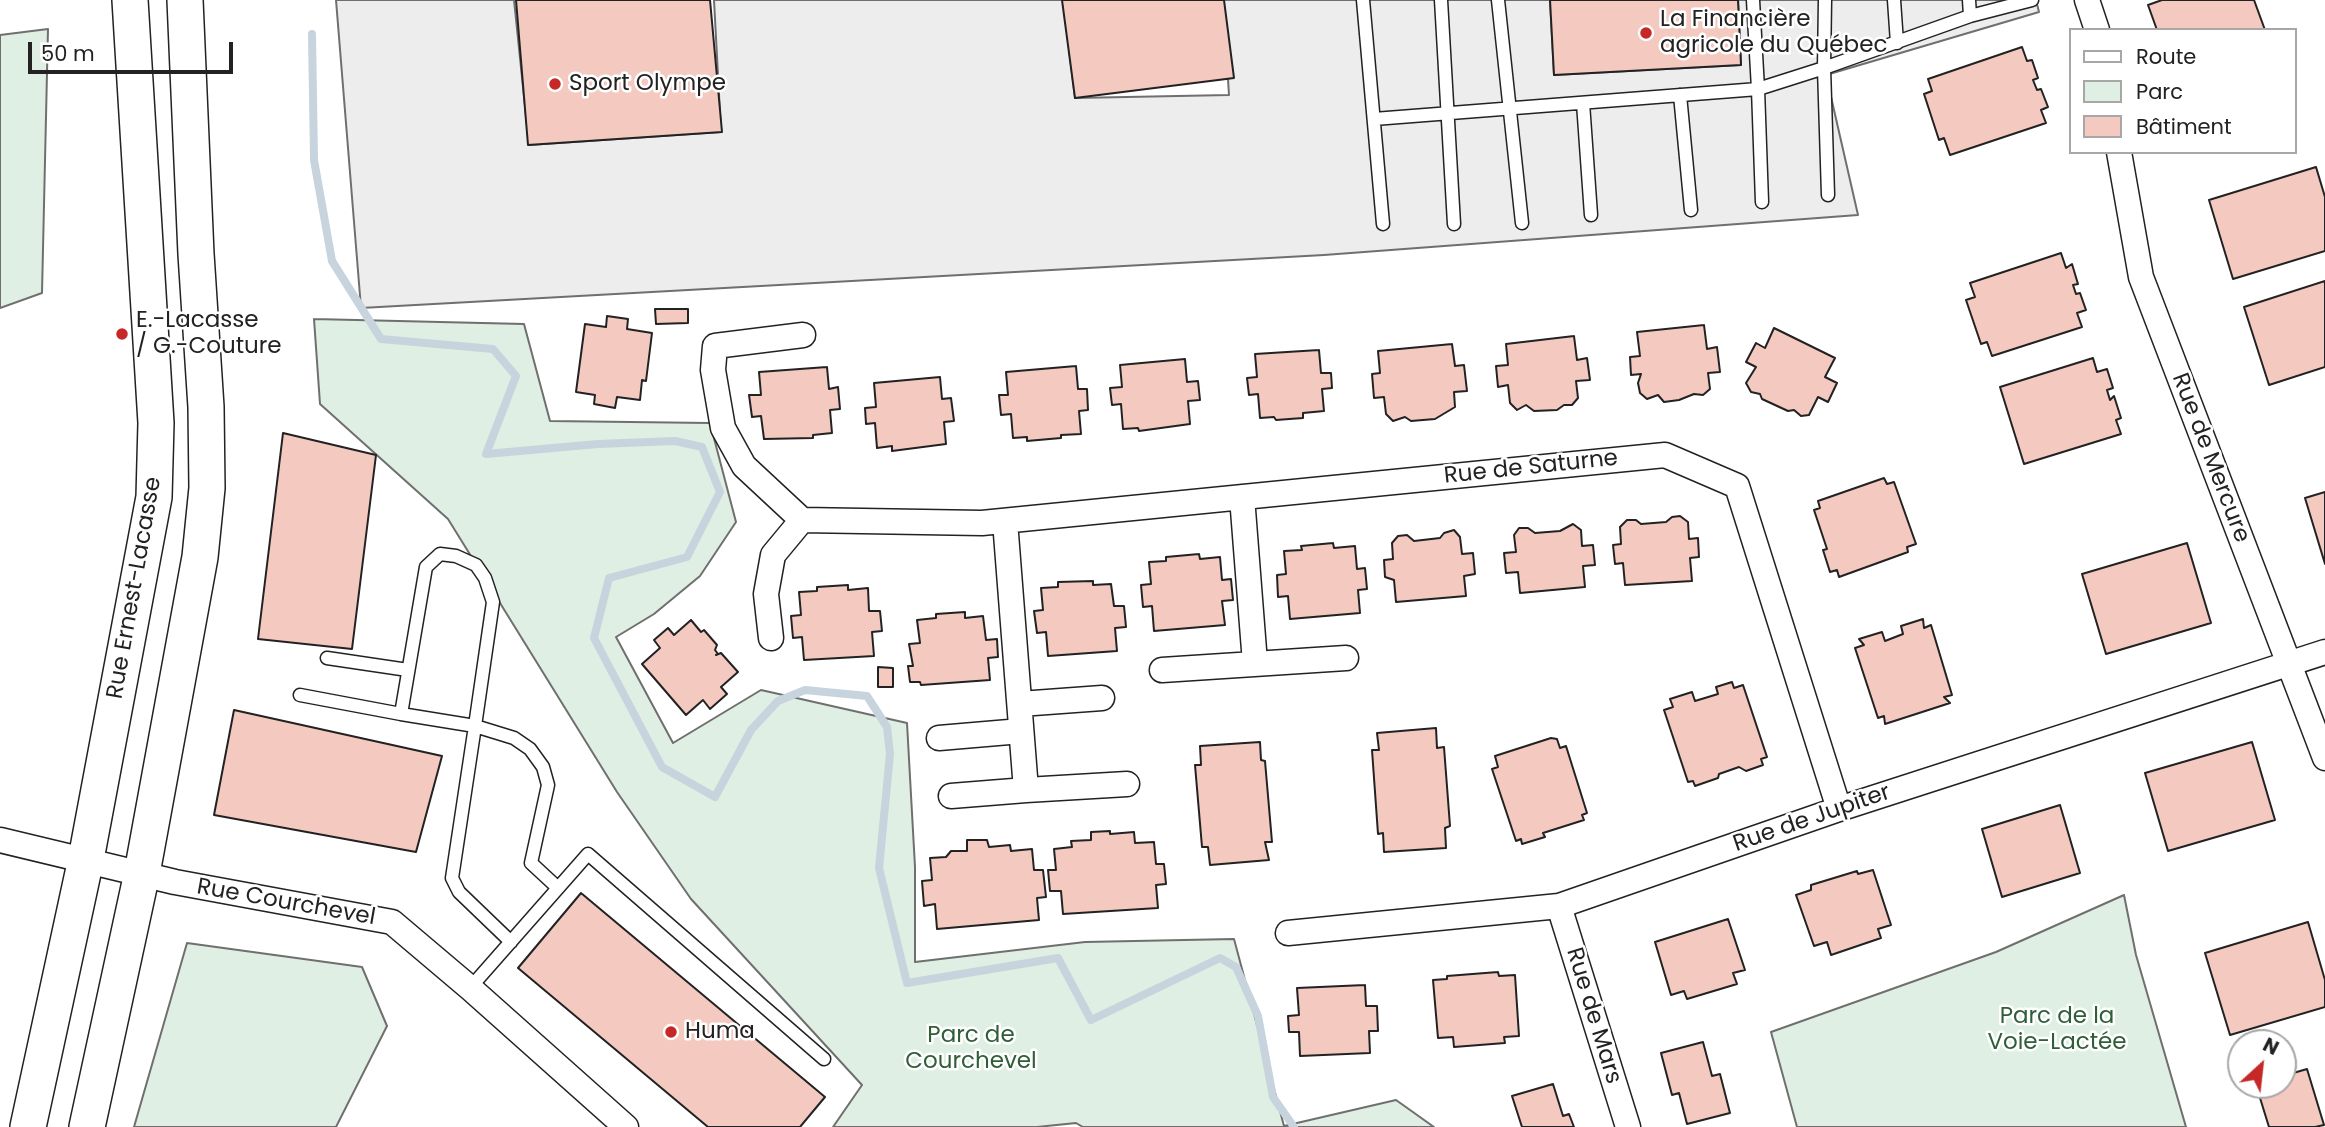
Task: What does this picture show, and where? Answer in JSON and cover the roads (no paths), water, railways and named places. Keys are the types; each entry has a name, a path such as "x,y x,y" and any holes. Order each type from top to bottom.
{"street":[{"name":"Rue Ernest-Lacasse","path":"28,1127 86,859 154,497 157,452 130,0"},
{"path":"88,1127 142,873 200,557 207,488 206,407 195,241 185,0"},
{"path":"2087,0 2097,28"},
{"name":"Rue de Mercure","path":"2119,154 2141,276 2325,758"},
{"path":"771,638 766,594 773,555 802,520 744,466 723,428 713,370 715,345 803,335"},
{"name":"Rue de Saturne","path":"802,520 994,522 1665,455 1737,486 1839,809"},
{"path":"1242,497 1255,663"},
{"path":"994,522 1020,704 1026,790"},
{"name":"Rue de Jupiter","path":"1288,933 1559,906 1839,809 2325,652"},
{"path":"1163,670 1346,658"},
{"path":"1020,704 1102,698"},
{"path":"939,738 1021,731"},
{"path":"951,796 1127,784"},
{"name":"Rue Courchevel","path":"0,840 174,882 392,922 626,1127"},
{"name":"Rue de Mars","path":"1559,906 1628,1127"}],"lane":[{"path":"1363,0 1383,225"},
{"path":"1441,0 1454,224"},
{"path":"1499,0 1522,223"},
{"path":"1753,0 1762,202"},
{"path":"1825,0 1828,195"},
{"path":"1894,0 1897,43"},
{"path":"1969,0 1970,16"},
{"path":"1374,119 1758,89 1970,16 2032,0"},
{"path":"1680,95 1691,211"},
{"path":"1583,103 1591,215"},
{"path":"401,714 426,567 440,554 456,555 476,565 485,578 493,602 452,877 458,892 511,942"},
{"path":"327,658 408,670"},
{"path":"300,695 475,726 514,738 530,749 542,767 548,785 531,863 558,888"},
{"path":"470,988 588,854 824,1059"}],"waterway":[{"path":"312,34 314,160 332,261 381,339 493,349 516,376 486,454 598,444 675,441 702,447 720,492 687,557 609,578 594,638 662,767 715,797 751,730 778,701 805,690 867,696 887,727 890,754 879,868 907,983 1058,958 1091,1020 1220,958 1236,967 1258,1016 1273,1097 1294,1127"}],"place":[{"name":"La Financière agricole du Québec","path":"1646,33"},
{"name":"Sport Olympe","path":"555,84"},
{"name":"E.-Lacasse / G.-Couture","path":"122,334"},
{"name":"Huma","path":"671,1032"}],"park label":[{"name":"Parc de la Voie-Lactée","path":"2057,1030"},
{"name":"Parc de Courchevel","path":"971,1049"}]}
